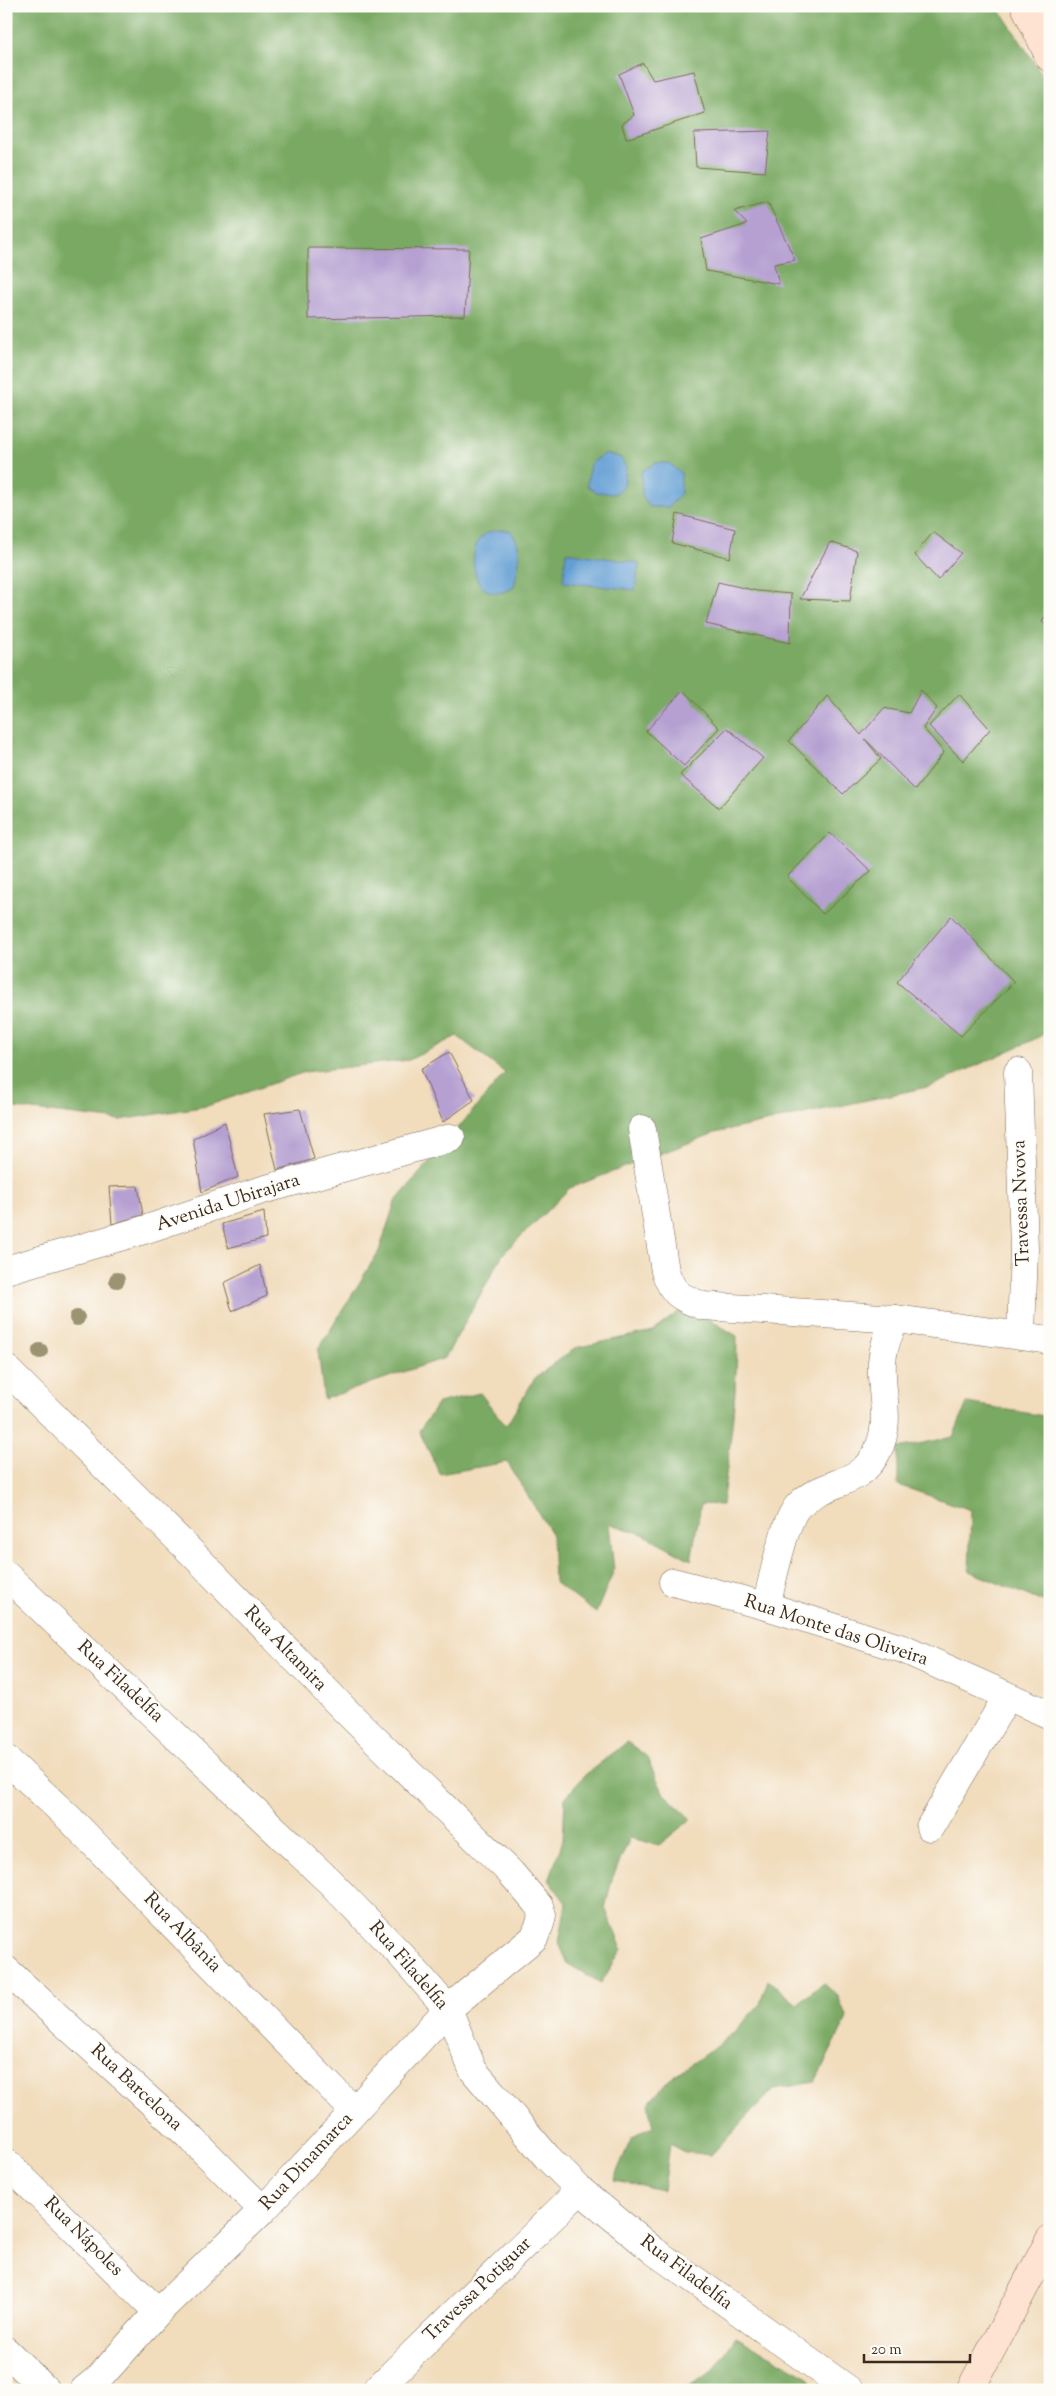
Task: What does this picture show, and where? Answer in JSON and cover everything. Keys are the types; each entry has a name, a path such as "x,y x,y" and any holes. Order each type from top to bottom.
{"street":[{"path":"1025,6 1050,58"},
{"name":"Travessa Nvova","path":"1018,1072 1024,1249 1021,1334"},
{"path":"642,1129 665,1271 671,1288 685,1299 703,1306 896,1319 1021,1334 1050,1340"},
{"name":"Avenida Ubirajara","path":"6,1270 147,1229 259,1191 451,1138"},
{"path":"766,1606 788,1524 798,1506 820,1490 856,1477 865,1470 878,1450 884,1431 886,1405 882,1362 890,1331 896,1319"},
{"name":"Rua Altamira","path":"6,1369 199,1560 347,1712 512,1873 539,1906 542,1914 534,1938"},
{"name":"Rua Filadelfia","path":"6,1575 329,1881 401,1955 448,2009 473,2070 547,2156 580,2190 654,2251 849,2390"},
{"name":"Rua Monte das Oliveira","path":"673,1582 766,1606 903,1649 1050,1716"},
{"path":"930,1827 1006,1697"},
{"name":"Rua Albânia","path":"6,1759 70,1819 354,2111"},
{"name":"Rua Dinamarca","path":"84,2390 100,2377 158,2312 263,2210 448,2009 534,1938"},
{"name":"Rua Barcelona","path":"6,1970 193,2140 263,2210"},
{"name":"Rua Nápoles","path":"6,2162 56,2209 158,2312"},
{"name":"Travessa Potiguar","path":"376,2390 580,2190"},
{"path":"970,2390 1050,2239"},
{"path":"6,2351 46,2390"}],"green space":[{"path":"6,6 997,6 1050,86 1050,1032 932,1086 715,1133 570,1188 503,1254 445,1358 324,1399 318,1350 379,1251 395,1202 505,1073 457,1036 409,1060 305,1072 207,1106 120,1120 6,1107"},
{"path":"682,1309 707,1318 737,1336 736,1378 722,1505 701,1504 691,1560 643,1534 609,1524 614,1570 596,1613 554,1582 552,1535 507,1462 440,1474 419,1431 438,1403 480,1393 506,1426 535,1378 575,1348 653,1331"},
{"path":"967,1403 1050,1417 1050,1605 969,1571 971,1510 898,1485 898,1448 953,1437"},
{"path":"627,1742 646,1756 664,1794 691,1819 659,1845 630,1838 612,1879 605,1908 622,1949 601,1983 568,1964 559,1943 566,1903 549,1880 563,1840 565,1798 585,1775"},
{"path":"768,1980 797,2004 823,1983 838,1996 847,2018 815,2082 774,2089 711,2155 685,2152 670,2144 664,2190 613,2181 632,2137 653,2127 648,2104 669,2080 729,2037 760,2004"},
{"path":"736,2337 809,2377 816,2390 682,2390 712,2372"}],"water":[{"path":"604,454 620,457 626,467 624,487 614,494 596,492 587,486 590,464"},
{"path":"655,463 669,463 681,473 681,493 669,507 650,507 642,495 641,472"},
{"path":"497,530 510,530 518,544 519,551 514,587 500,593 489,591 481,585 476,576 474,553 478,542 484,535"},
{"path":"566,552 639,563 635,590 563,582"}],"building":[{"path":"643,63 653,80 694,71 705,113 626,139 622,124 634,115 619,74"},
{"path":"770,131 765,172 696,167 694,133"},
{"path":"768,202 795,260 774,264 779,284 706,271 701,239 747,224 734,211"},
{"path":"308,248 469,249 465,316 308,319"},
{"path":"677,514 735,529 730,558 672,543"},
{"path":"933,532 961,553 938,580 915,555"},
{"path":"830,542 857,551 850,601 800,599"},
{"path":"718,582 757,591 791,594 790,643 706,624"},
{"path":"1050,609 1050,628 1042,622"},
{"path":"683,690 719,728 684,766 646,731"},
{"path":"921,690 937,708 923,728 944,752 915,790 865,739 881,759 843,794 789,741 827,696 861,735 884,708 909,713"},
{"path":"959,694 990,729 963,761 929,726"},
{"path":"727,728 763,758 719,808 680,775"},
{"path":"830,833 871,871 823,914 787,877"},
{"path":"951,916 1014,982 961,1036 897,982"},
{"path":"449,1052 474,1100 443,1122 421,1069"},
{"path":"300,1109 314,1159 277,1170 264,1114"},
{"path":"225,1122 238,1177 202,1192 193,1139"},
{"path":"138,1186 143,1215 112,1224 109,1187"},
{"path":"264,1212 266,1238 228,1248 222,1224"},
{"path":"260,1265 267,1296 232,1311 224,1283"}]}
